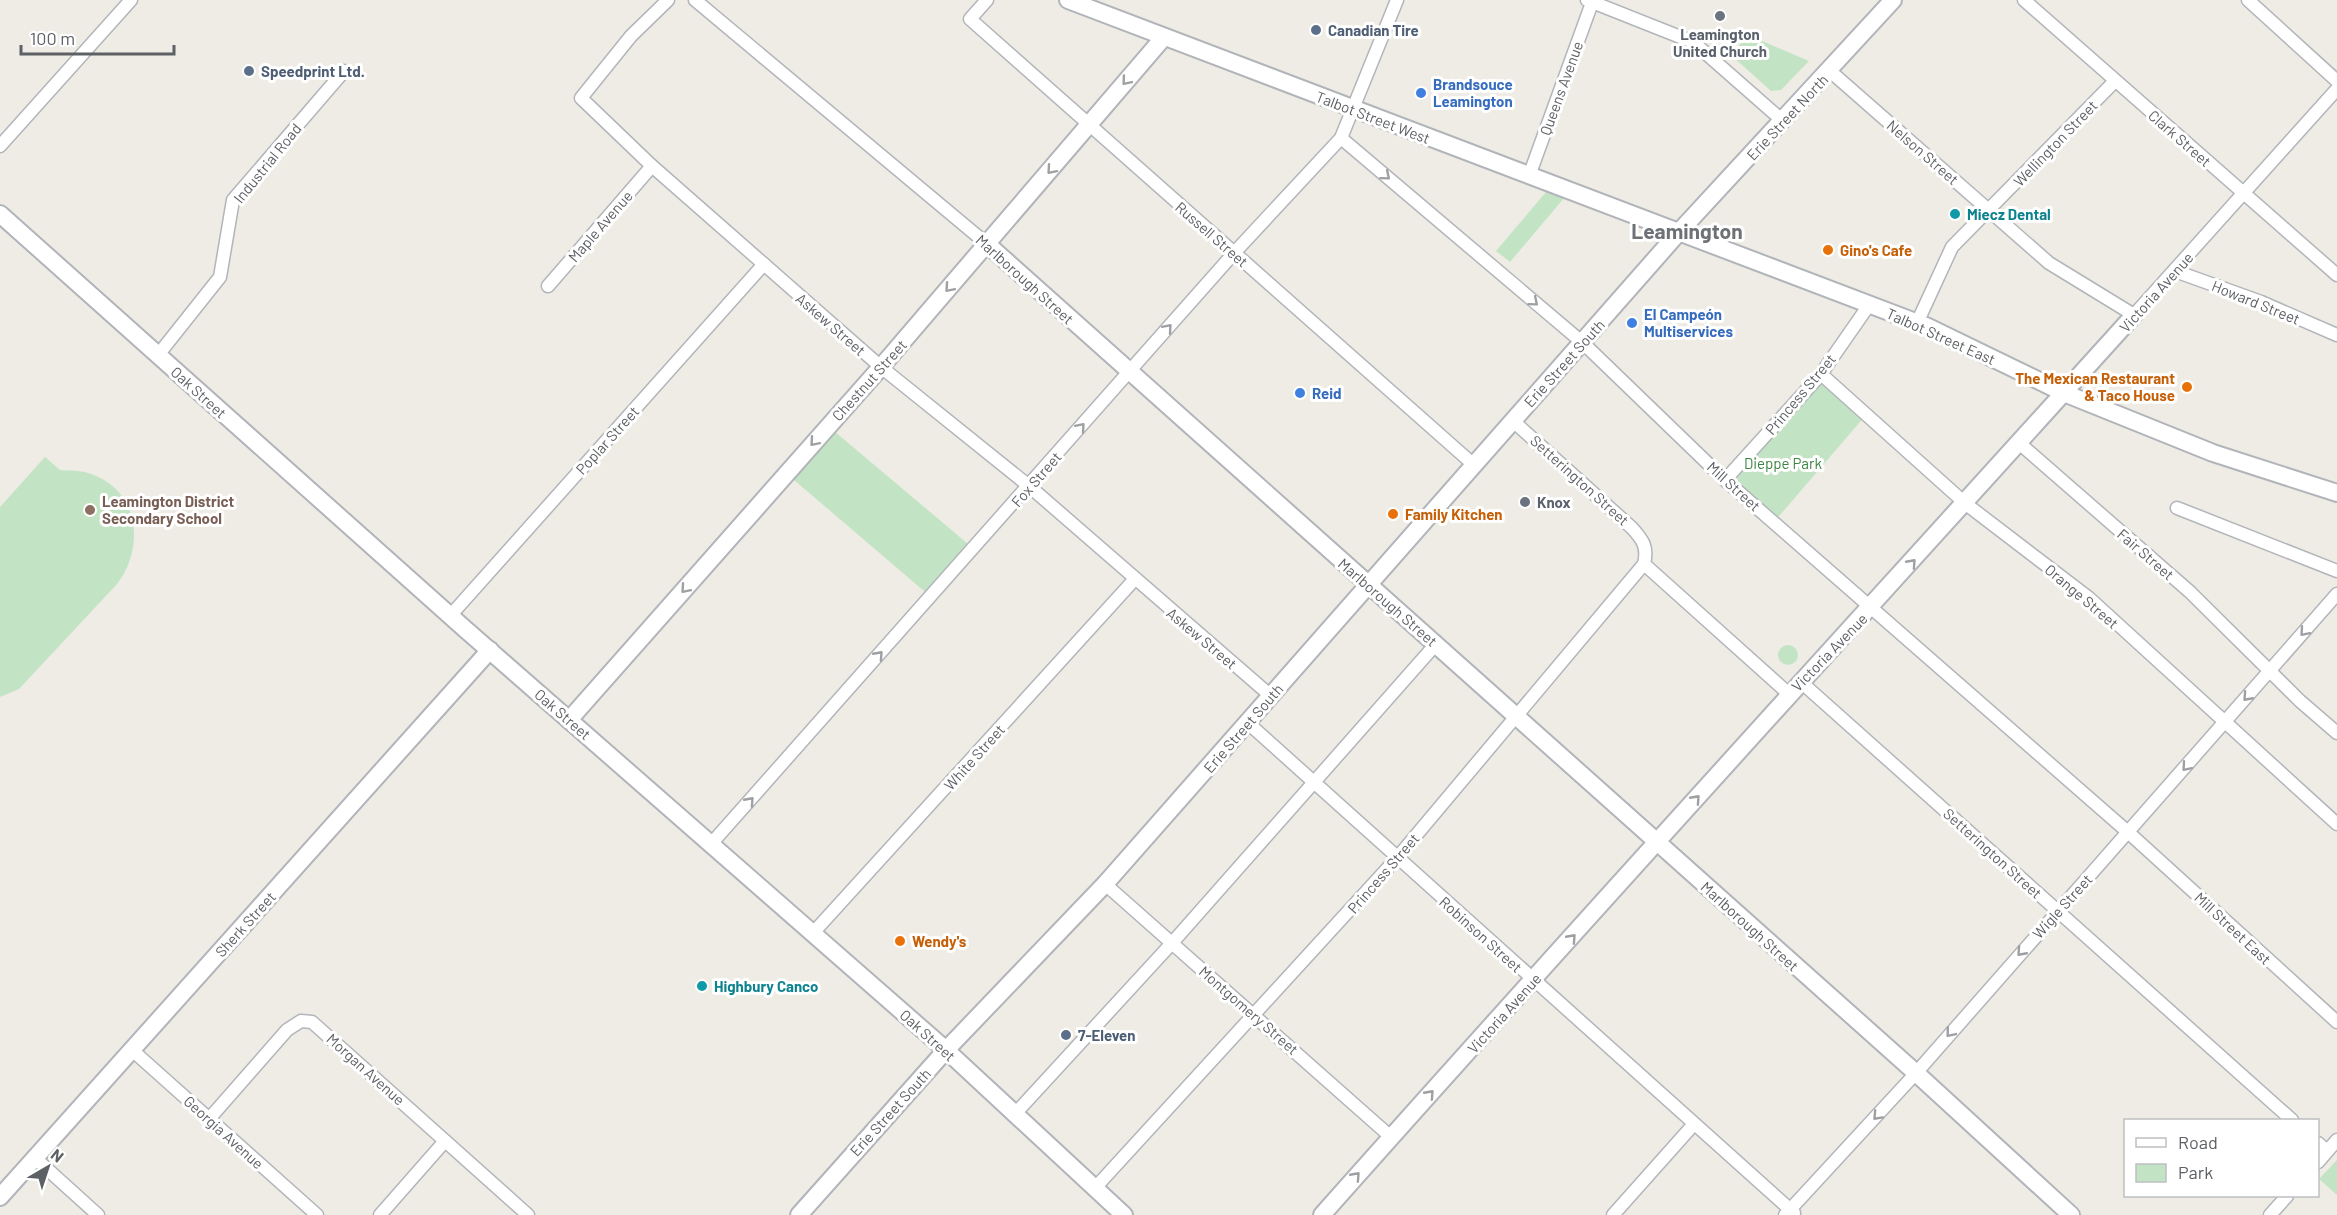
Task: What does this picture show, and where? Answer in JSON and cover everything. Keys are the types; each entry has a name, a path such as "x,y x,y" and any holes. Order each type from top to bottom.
{"street":[{"path":"0,146 130,0"},
{"name":"Askew Street","path":"668,0 631,36 580,98 652,166 881,367 1029,486 1134,580 1271,696"},
{"name":"Marlborough Street","path":"695,0 987,244 1916,1073 2071,1215"},
{"name":"Russell Street","path":"987,0 970,19 1474,465"},
{"name":"Talbot Street West","path":"1068,0 1679,232"},
{"name":"Fox Street","path":"711,844 1234,253 1341,138 1397,0"},
{"name":"Erie Street North","path":"1679,232 1830,71 1893,0"},
{"name":"Clark Street","path":"2024,0 2337,275"},
{"path":"2248,0 2337,81"},
{"path":"1591,1 1693,42 1783,121"},
{"name":"Queens Avenue","path":"1529,176 1591,1"},
{"name":"Chestnut Street","path":"569,720 881,367 1164,37"},
{"name":"Industrial Road","path":"158,355 220,277 233,200 344,71"},
{"name":"Nelson Street","path":"1830,71 2049,263 2134,315"},
{"name":"Wellington Street","path":"1917,322 1952,247 1990,211 2115,81"},
{"name":"Victoria Avenue","path":"1322,1215 1795,688 1966,504 2018,442 2175,271 2337,89"},
{"name":"Mill Street","path":"1341,138 1583,344 1725,480 1872,606 2129,833"},
{"name":"Maple Avenue","path":"548,286 652,166"},
{"name":"Oak Street","path":"0,214 450,616 946,1050 1125,1215"},
{"name":"Talbot Street East","path":"1679,232 1917,322 2064,393 2213,453 2337,494"},
{"name":"Erie Street South","path":"799,1215 946,1050 1105,884 1583,344 1679,232"},
{"name":"Poplar Street","path":"450,616 764,264"},
{"name":"Howard Street","path":"2175,271 2261,302 2337,335"},
{"name":"Princess Street","path":"1725,480 1821,374 1869,305"},
{"name":"Orange Street","path":"1821,374 1966,504 2088,598 2337,824"},
{"name":"Setterington Street","path":"1513,421 1601,497 1644,542 1646,553 1644,564 1795,688 2057,911 2291,1119"},
{"name":"Fair Street","path":"2018,442 2190,592 2300,701 2337,733"},
{"path":"2177,508 2337,571"},
{"name":"Princess Street","path":"1095,1188 1397,858 1644,564"},
{"name":"White Street","path":"813,933 1134,580"},
{"name":"Wigle Street","path":"1790,1213 2057,911 2129,833 2337,594"},
{"path":"1014,1115 1172,943 1436,645"},
{"name":"Sherk Street","path":"0,1197 490,650"},
{"name":"Robinson Street","path":"1248,723 1790,1213"},
{"name":"Mill Street East","path":"2129,833 2337,1022"},
{"name":"Montgomery Street","path":"1105,884 1256,1014 1391,1137"},
{"name":"Morgan Avenue","path":"209,1119 287,1030 301,1021 312,1022 528,1215"},
{"name":"Georgia Avenue","path":"132,1050 308,1212"},
{"path":"1613,1215 1694,1124"},
{"path":"2322,1147 2337,1140"},
{"path":"380,1215 445,1141"},
{"path":"35,1158 98,1215"},
{"path":"2270,1215 2287,1197"}],"green space":[{"path":"1748,35 1809,61 1781,90 1771,91 1731,55"},
{"path":"1552,185 1570,191 1510,262 1496,251"},
{"name":"Dieppe Park","path":"1821,374 1866,415 1774,522 1725,480"},
{"path":"828,426 974,549 931,597 787,474"},
{"path":"45,457 60,470 88,473 105,481 118,491 127,505 132,520 134,537 132,553 117,584 19,689 0,697 0,507"},
{"path":"1788,645 1795,648 1798,655 1795,662 1788,665 1781,662 1778,655 1781,648"},
{"path":"2337,1160 2337,1195 2319,1179"}],"place":[{"name":"Leamington United Church","path":"1720,16"},
{"name":"Canadian Tire","path":"1316,30"},
{"name":"Speedprint Ltd.","path":"249,71"},
{"name":"Brandsouce Leamington","path":"1421,93"},
{"name":"Miecz Dental","path":"1955,214"},
{"name":"Gino's Cafe","path":"1828,250"},
{"name":"El Campeón Multiservices","path":"1632,323"},
{"name":"The Mexican Restaurant & Taco House","path":"2187,387"},
{"name":"Reid","path":"1300,393"},
{"name":"Knox","path":"1525,502"},
{"name":"Leamington District Secondary School","path":"90,510"},
{"name":"Family Kitchen","path":"1393,514"},
{"name":"Wendy's","path":"900,941"},
{"name":"Highbury Canco","path":"702,986"},
{"name":"7-Eleven","path":"1066,1035"}],"district":[{"name":"Leamington","path":"1687,230"}]}
